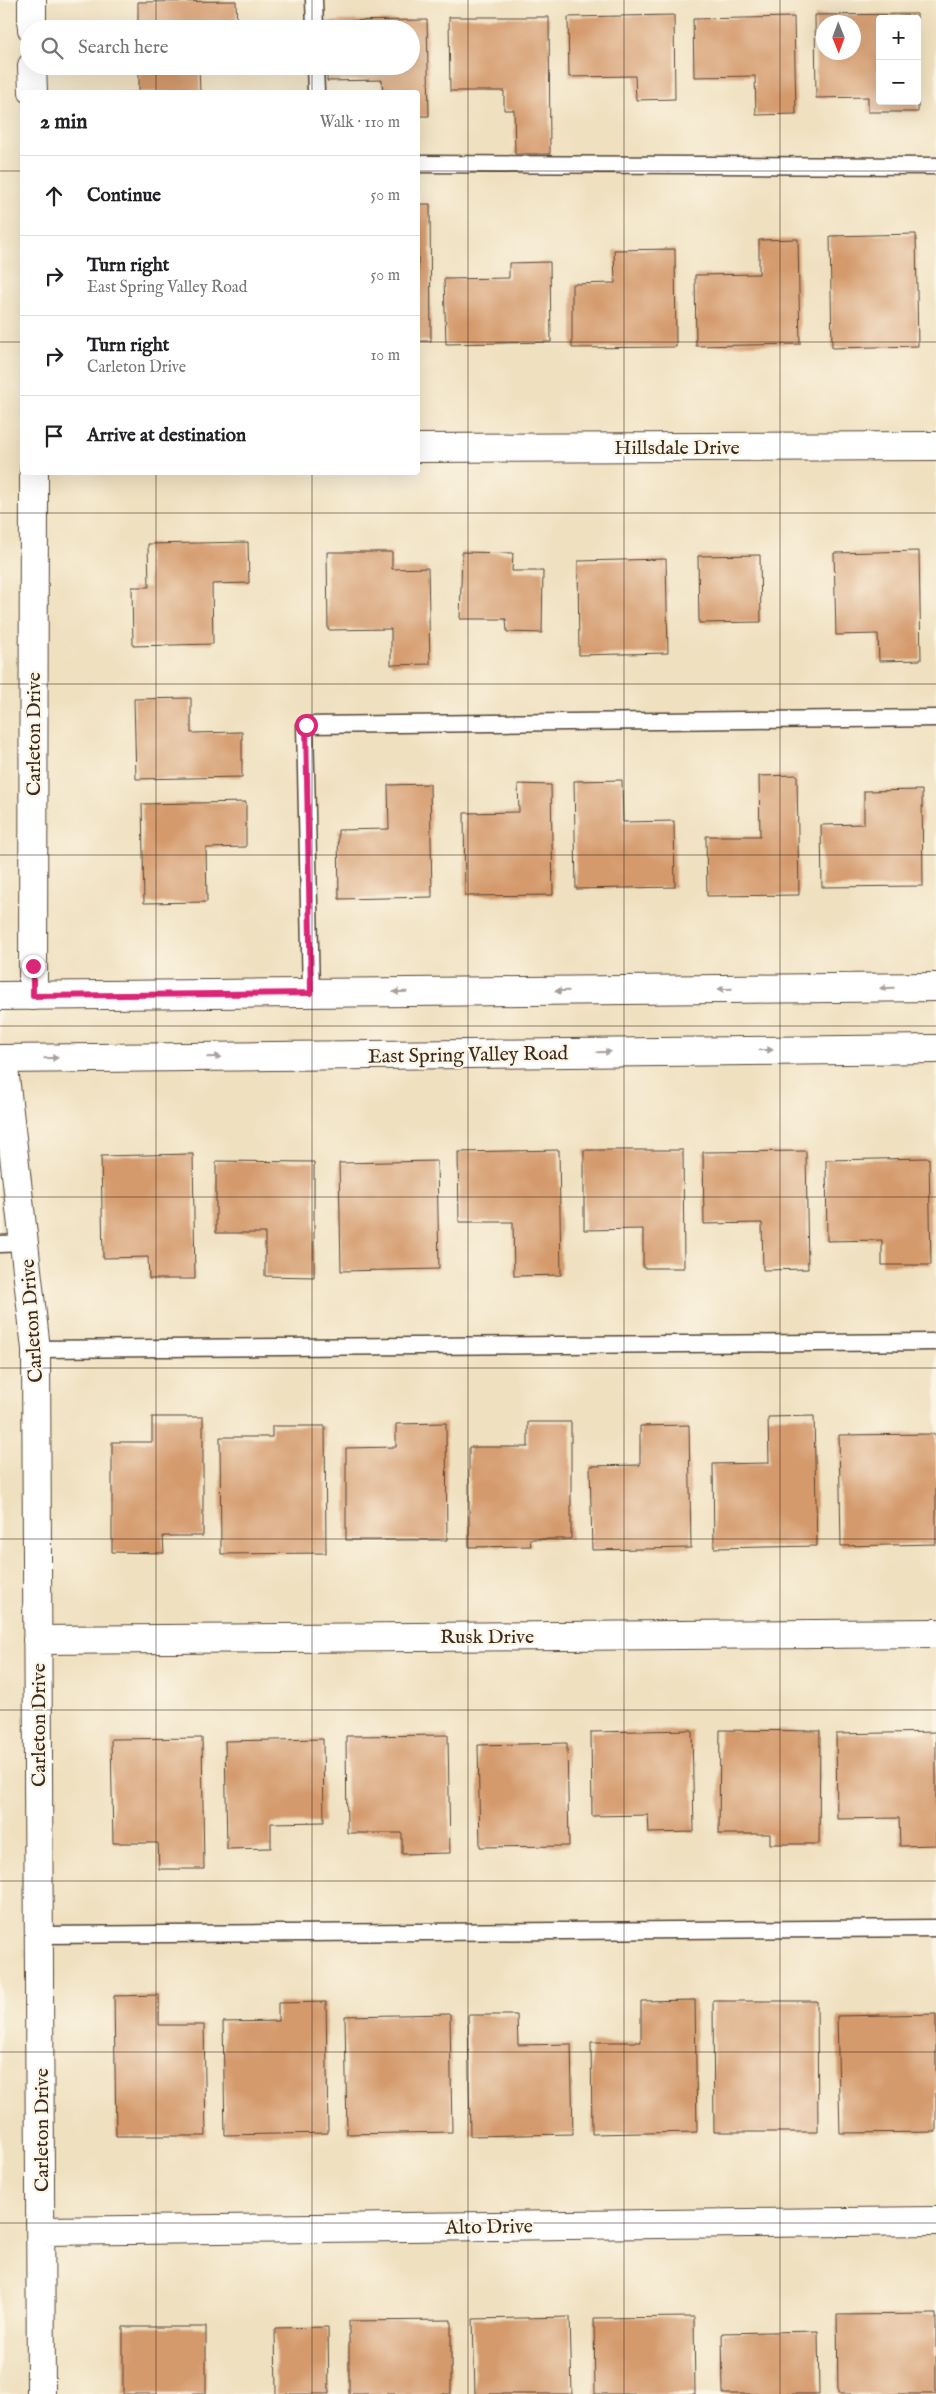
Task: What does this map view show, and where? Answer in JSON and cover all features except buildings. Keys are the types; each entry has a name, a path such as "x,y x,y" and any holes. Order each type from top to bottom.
{"street":[{"path":"32,0 32,20"},
{"path":"32,75 32,90"},
{"name":"Hillsdale Drive","path":"420,448 936,446"},
{"name":"Carleton Drive","path":"33,996 34,475"},
{"path":"0,996 936,988"},
{"name":"East Spring Valley Road","path":"1,1058 936,1049"},
{"name":"Carleton Drive","path":"1,1058 13,1244 36,1349 41,2394"},
{"name":"Rusk Drive","path":"37,1640 936,1633"},
{"name":"Alto Drive","path":"41,2231 936,2221"}],"lane":[{"path":"314,0 314,20"},
{"path":"315,75 316,90"},
{"path":"420,164 936,166"},
{"path":"311,993 306,725 936,718"},
{"path":"36,1349 936,1342"},
{"path":"40,1935 936,1928"}],"route":[{"path":"33,966 33,996 311,993 306,725"}]}
